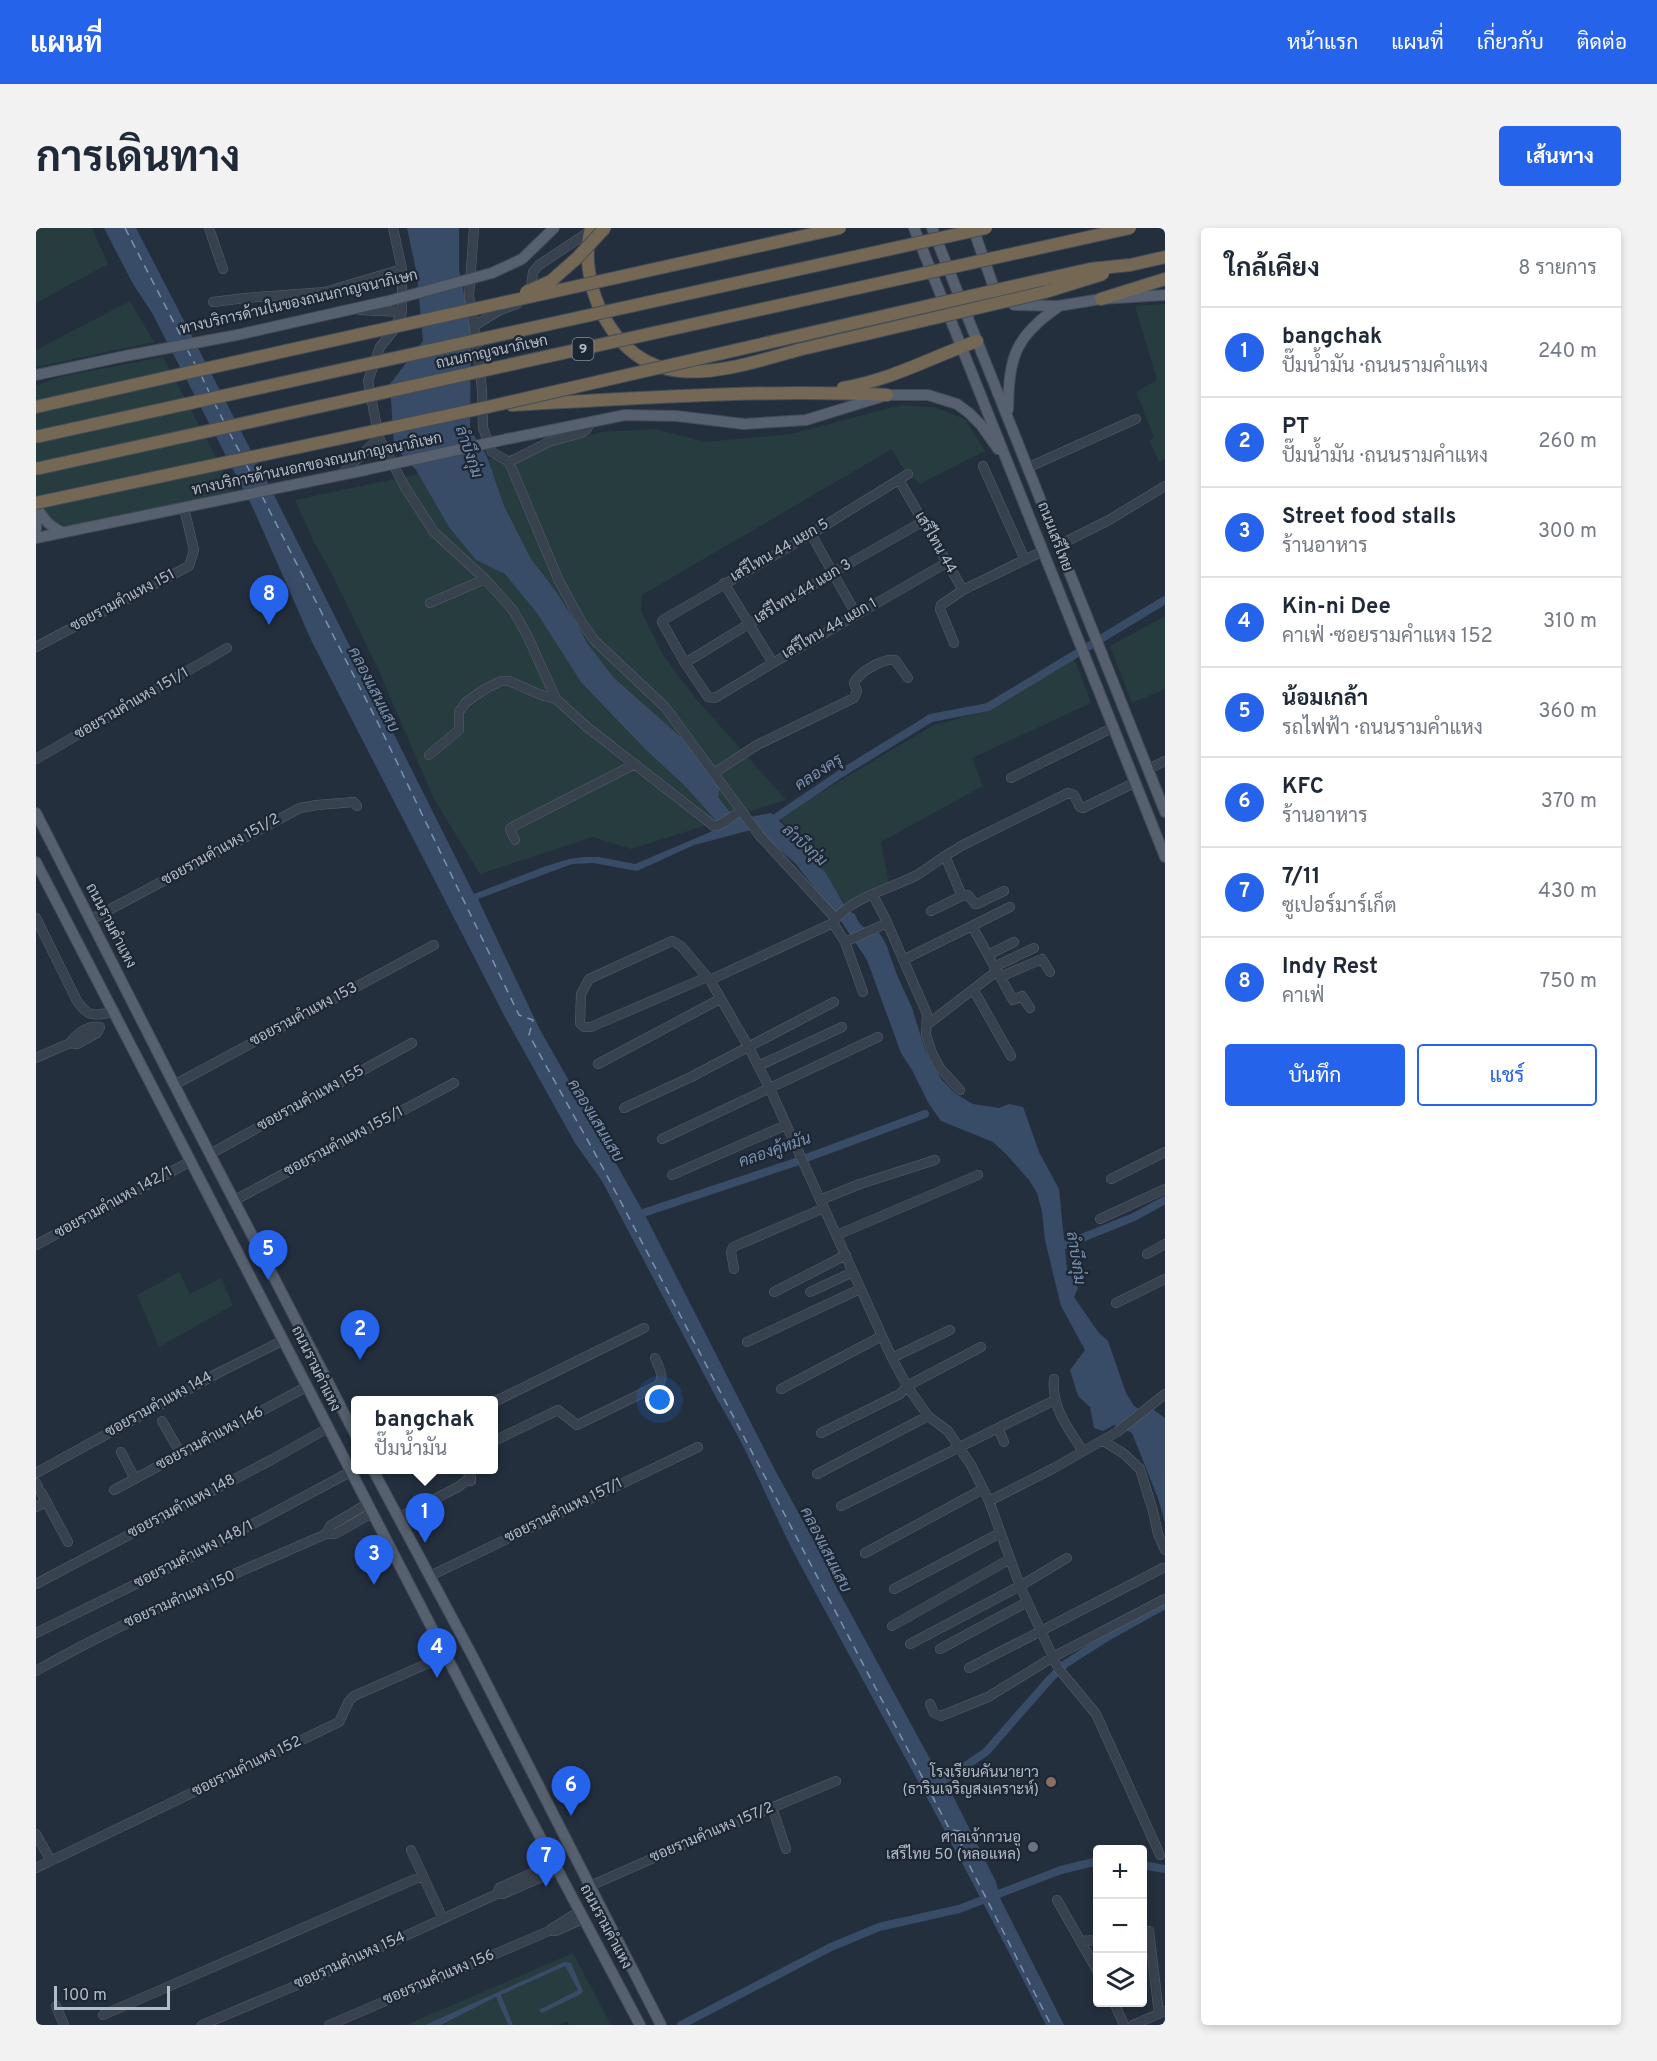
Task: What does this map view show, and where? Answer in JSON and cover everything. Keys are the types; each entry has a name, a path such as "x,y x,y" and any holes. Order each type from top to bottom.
{"highway":[{"path":"480,308 551,281 605,228"},
{"path":"36,407 840,228"},
{"name":"ถนนกาญจนาภิเษก","path":"36,437 986,228"},
{"name":"ถนนกาญจนาภิเษก","path":"36,469 1130,228"},
{"path":"591,230 588,264 594,296 608,325 619,340 649,362 666,369 694,372 723,370 1045,292 1165,257"},
{"path":"36,504 492,406 1090,269 1130,266"},
{"path":"1101,299 1165,279"},
{"path":"815,392 867,384 977,341"},
{"path":"492,406 815,392 887,395"}],"main road":[{"name":"ทางบริการด้านในของถนนกาญจนาภิเษก","path":"36,375 237,335 388,301 492,273 522,259 554,228"},
{"name":"ถนนเสรีไทย","path":"914,228 1165,857"},
{"name":"ถนนเสรีไทย","path":"932,228 1165,810"},
{"path":"973,228 995,291 1014,305 1058,306 1101,299 1165,295"},
{"path":"1008,415 1009,387 1017,347 1039,320 1058,306"},
{"name":"ทางบริการด้านนอกของถนนกาญจนาภิเษก","path":"36,538 306,484 625,415 651,414 770,424 806,420 887,395 928,396 957,404 981,425 1009,464"},
{"path":"36,504 42,518 50,526 63,532"},
{"path":"36,519 36,529"},
{"name":"ถนนรามคำแหง","path":"36,813 233,1201 351,1426"},
{"name":"ถนนรามคำแหง","path":"36,862 350,1472"},
{"name":"ถนนรามคำแหง","path":"351,1474 640,2025"},
{"name":"ถนนรามคำแหง","path":"375,1474 487,1685 661,2025"},
{"path":"466,1695 480,1695 487,1685"},
{"path":"479,1719 489,1706 500,1712"}],"street":[{"path":"209,228 223,269"},
{"path":"393,228 402,269 402,312 393,331 380,347 369,381 379,438 405,487 434,532 485,579 512,609 527,635 556,699 586,727 714,826 740,813"},
{"path":"474,228 469,296 484,434 492,452 509,462 559,581 595,642 665,707 714,773 740,813 835,919 848,941 863,992"},
{"path":"474,326 500,310 522,302 529,296 533,272 539,265 591,230"},
{"path":"213,302 325,292 402,269"},
{"path":"352,309 402,312"},
{"path":"1029,467 1136,419"},
{"path":"509,462 549,442 581,433 591,422"},
{"path":"339,476 379,438"},
{"path":"983,466 1025,560"},
{"name":"เสรีไทน 44 แยก 5","path":"685,663 662,622 812,534 908,474"},
{"name":"เสรีไทน 44","path":"899,480 963,590 1043,551"},
{"path":"1059,544 1109,520 1165,486"},
{"name":"ซอยรามคำแหง 151","path":"36,647 189,566 194,550 184,508"},
{"name":"เสรีไทน 44 แยก 3","path":"685,663 834,572 922,522"},
{"path":"812,534 856,614"},
{"name":"เสรีไทน 44 แยก 1","path":"685,663 708,697 715,698 946,562"},
{"path":"430,603 485,579"},
{"path":"724,584 773,663"},
{"path":"954,643 940,609 941,605 963,590"},
{"name":"ซอยรามคำแหง 151/1","path":"36,759 227,648"},
{"path":"714,773 757,745 854,698 857,691 854,683 857,676 887,660 895,660 909,678"},
{"path":"429,755 459,730 459,712 466,702 496,682 509,681 556,699"},
{"path":"1011,778 1112,728"},
{"path":"1148,769 1165,761"},
{"path":"515,840 510,829 514,825 635,764"},
{"path":"1134,783 1083,808 1080,807 1074,795 1068,793 982,835 918,874 847,907 835,919 708,979 591,1027 585,1027 580,1023 580,997 589,979 672,941 681,946 708,979 748,1046 770,1089 860,1289 907,1386 928,1416 948,1431 960,1447 983,1489 1020,1586 1059,1671 1096,1714 1160,1855"},
{"name":"ซอยรามคำแหง 151/2","path":"90,921 300,808 346,802 353,802 357,806"},
{"path":"945,856 962,896"},
{"path":"931,910 968,895 977,904 1004,891"},
{"path":"873,896 927,1014 926,1035 932,1053 940,1068 960,1090"},
{"path":"903,960 1010,907"},
{"path":"37,921 77,1002 86,1013 91,1016 116,1014"},
{"path":"848,941 887,923"},
{"path":"972,926 1013,999 1023,996 1030,1008"},
{"path":"988,955 1014,942"},
{"name":"ซอยรามคำแหง 153","path":"174,1085 434,945"},
{"path":"928,1024 973,988 1034,948"},
{"path":"997,972 1042,960 1050,972"},
{"path":"973,988 1011,1056"},
{"path":"598,1064 720,999"},
{"path":"624,1108 691,1077 834,1002"},
{"path":"36,1058 70,1042 74,1036 93,1026 100,1027 116,1014"},
{"path":"758,1066 842,1027"},
{"path":"662,1139 878,1037"},
{"name":"ซอยรามคำแหง 155","path":"210,1154 412,1042"},
{"name":"ซอยรามคำแหง 155/1","path":"233,1201 454,1083"},
{"path":"672,1175 786,1125"},
{"path":"1112,1179 1165,1152"},
{"path":"734,1269 731,1252 733,1247 860,1184 934,1160"},
{"name":"ซอยรามคำแหง 142/1","path":"36,1245 191,1161"},
{"path":"837,1235 978,1175"},
{"path":"1100,1219 1165,1189"},
{"path":"1147,1254 1165,1244"},
{"path":"774,1292 846,1255"},
{"path":"810,1292 853,1272"},
{"path":"1116,1303 1165,1279"},
{"path":"747,1342 860,1289"},
{"path":"498,1400 644,1328"},
{"path":"892,1358 950,1330"},
{"path":"781,1389 882,1336"},
{"name":"ซอยรามคำแหง 144","path":"36,1473 216,1374 284,1340"},
{"path":"821,1433 900,1394 907,1386 981,1347"},
{"path":"498,1439 558,1410 578,1425 657,1386 663,1378 655,1358"},
{"path":"1054,1378 1055,1400 1059,1413 1083,1451"},
{"name":"ซอยรามคำแหง 146","path":"114,1490 306,1387"},
{"path":"989,1501 1103,1441 1161,1399"},
{"path":"841,1506 1055,1400"},
{"path":"817,1474 928,1416"},
{"path":"162,1420 181,1454"},
{"name":"ซอยรามคำแหง 148","path":"36,1584 261,1466 328,1428"},
{"path":"998,1428 1004,1442"},
{"path":"1103,1441 1123,1453 1140,1469 1158,1534 1165,1550"},
{"name":"ซอยรามคำแหง 157/1","path":"430,1576 698,1447"},
{"path":"121,1452 135,1479"},
{"name":"ซอยรามคำแหง 148/1","path":"36,1633 191,1557 350,1472"},
{"path":"398,1518 458,1487 469,1485 471,1478 468,1474"},
{"path":"38,1487 68,1542"},
{"path":"866,1553 983,1489"},
{"path":"36,1508 47,1502"},
{"name":"ซอยรามคำแหง 150","path":"36,1671 143,1616 326,1534 335,1534 370,1509"},
{"path":"894,1589 1000,1533"},
{"path":"910,1644 1020,1586 1067,1558"},
{"path":"892,1626 1010,1559"},
{"path":"969,1668 1163,1568"},
{"path":"930,1704 934,1713 941,1716 988,1697 1053,1657 1165,1599"},
{"path":"940,1649 1027,1602"},
{"name":"ซอยรามคำแหง 152","path":"36,1868 339,1722 349,1701 354,1696 447,1655"},
{"name":"ซอยรามคำแหง 157/2","path":"590,1886 836,1781"},
{"path":"772,1808 786,1849"},
{"path":"36,1834 51,1861"},
{"path":"411,1850 443,1919"},
{"name":"ซอยรามคำแหง 154","path":"202,2025 309,1980 496,1894 503,1894 556,1866"},
{"path":"103,2014 422,1876"},
{"path":"1057,1900 1093,1963"},
{"name":"ซอยรามคำแหง 156","path":"330,2025 549,1930 556,1931 581,1915"},
{"path":"1133,2025 1144,2023 1162,2013 1149,1931"},
{"path":"1080,1941 1093,1941"},
{"path":"56,2006 64,2025"},
{"path":"1116,2007 1124,2025"}],"green space":[{"path":"36,228 92,228 108,264 36,303"},
{"path":"130,301 154,342 36,367 36,350"},
{"path":"1165,304 1165,459 1159,462 1150,442 1154,437 1136,392 1157,380 1135,306"},
{"path":"163,357 236,495 62,528 50,521 36,495 36,386 59,377"},
{"path":"901,405 934,407 965,419 985,451 920,484 902,467 892,449 642,595 641,611 663,655 696,699 786,800 631,849 593,837 480,874 434,799 378,669 295,500 508,455 602,432 656,429 705,442 791,434"},
{"path":"1165,616 1165,689 1132,703 1110,646"},
{"path":"1074,658 1091,703 972,758 983,786 881,842 889,883 845,903 779,817 934,725 990,710"},
{"path":"179,1272 190,1294 221,1278 233,1305 159,1347 137,1295"},
{"path":"573,1953 611,2025 569,2025 567,2021 559,2025 513,2025 501,1995 565,1966 579,1990 540,2010 583,1991 564,1962 425,2025 406,2025"},
{"path":"496,1997 508,2025 441,2025"}],"water":[{"name":"ลำบึงกุ่ม","path":"104,228 136,228 275,497 474,894 569,859 599,857 635,864 722,827 684,785 646,750 581,682 537,613 505,574 476,560 449,527 416,470 394,446 390,384 423,341 417,275 407,228 459,228 459,270 471,327 470,430 486,454 504,506 531,559 555,590 587,643 614,678 683,739 720,788 718,797 733,816 749,817 771,813 794,835 812,861 825,872 848,911 855,914 864,927 878,931 886,944 912,1008 926,1053 941,1079 956,1094 973,1104 999,1108 1009,1104 1023,1107 1039,1152 1059,1189 1067,1269 1078,1288 1074,1297 1098,1332 1108,1341 1126,1393 1134,1406 1146,1414 1151,1408 1165,1418 1165,1523 1158,1498 1132,1433 1114,1425 1103,1431 1094,1428 1090,1407 1078,1396 1070,1370 1085,1350 1061,1306 1045,1240 1042,1211 1037,1193 1029,1180 993,1142 941,1121 901,1053 867,960 840,917 834,913 795,863 751,830 694,845 637,871 593,863 572,864 478,899 539,1028 644,1213 776,1472 826,1563 832,1579 930,1759 940,1770 996,1882 1000,1898 1064,2025 1046,2025 957,1853 802,1568 741,1442 602,1181 575,1143 505,1017 312,642 253,508 152,313 133,284"},
{"path":"564,1962 571,1963 583,1991 542,2013 539,2010 578,1990 565,1966 501,1995 513,2025 508,2025 496,1997 441,2025 425,2025"}],"waterway":[{"name":"คลองครุ","path":"768,823 840,774 931,718 988,707 1165,600"},
{"name":"คลองคู้หมัน","path":"634,1216 790,1164 925,1114"},
{"name":"ลำบึงกุ่ม","path":"1057,1248 1134,1217 1165,1200"},
{"path":"937,1785 986,1752 1065,1664 1165,1605"},
{"path":"681,2025 831,1947 879,1927 959,1909 1061,1870 1093,1862"},
{"path":"1147,1866 1165,1869"}],"ferry route":[{"path":"125,228 184,342"},
{"path":"187,349 196,366"},
{"path":"201,375 209,392"},
{"path":"214,402 224,422"},
{"path":"229,432 241,454"},
{"path":"246,464 257,486"},
{"path":"262,496 378,723 519,1015 533,1020 529,1035 603,1168 950,1830 970,1832 960,1847 1051,2025"}],"place":[{"name":"Indy Rest","path":"269,625"},
{"name":"น้อมเกล้า","path":"268,1280"},
{"name":"PT","path":"360,1360"},
{"name":"bangchak","path":"425,1543"},
{"name":"Street food stalls","path":"374,1585"},
{"name":"Kin-ni Dee","path":"437,1678"},
{"name":"โรงเรียนคันนายาว (ธารินเจริญสงเคราะห์)","path":"1051,1782"},
{"name":"KFC","path":"571,1816"},
{"name":"ศาลเจ้ากวนอู เสรีไทย 50 (หลอแหล)","path":"1033,1847"},
{"name":"7/11","path":"546,1887"}],"water label":[{"name":"คลองแสนแสบ","path":"373,690"},
{"name":"คลองแสนแสบ","path":"595,1121"},
{"name":"คลองแสนแสบ","path":"825,1550"}]}
